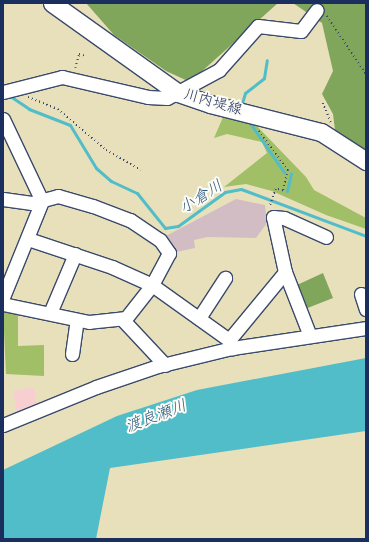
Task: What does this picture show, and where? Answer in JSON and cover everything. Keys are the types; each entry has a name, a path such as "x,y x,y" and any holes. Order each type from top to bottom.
{"main road":[{"name":"川内堤線","path":"52,3 178,93 210,104 306,126 333,138 366,161"}],"street":[{"path":"11,90 53,78 73,77 160,99 178,93 229,62 258,26 301,31 317,10"},
{"path":"3,119 42,201 3,297"},
{"path":"3,199 42,201 58,196 93,206 130,220 160,240 169,250 169,257 152,285 131,314 122,319 92,322 3,304"},
{"path":"310,336 285,272 273,217 284,218 326,237"},
{"path":"28,238 75,254 152,285 199,318 230,344"},
{"path":"50,313 75,254"},
{"path":"230,344 285,272"},
{"path":"199,318 225,278"},
{"path":"361,294 366,309"},
{"path":"122,319 165,366"},
{"path":"72,354 77,320"},
{"path":"3,425 96,387 230,344 310,336 366,328"}],"path":[{"path":"317,10 330,19 366,74"},
{"path":"73,77 79,54 86,56"},
{"path":"11,90 58,109 106,150 141,170"},
{"path":"323,102 330,112 333,138"},
{"path":"258,129 287,165 283,191 276,191 271,204"}],"shaded area":[{"path":"236,199 265,205 267,223 256,238 208,237 194,240 195,248 176,252 162,238"},
{"path":"34,387 37,406 17,414 13,391"}],"green space":[{"path":"86,3 278,3 190,82 166,71 114,35"},
{"path":"293,3 366,3 366,152 335,130 333,114 322,94 333,71 322,23"},
{"path":"224,115 254,123 306,177 314,190 366,218 366,229 326,215 272,191 246,184 224,187 267,153 262,142 227,134 214,138"},
{"path":"323,273 333,298 305,309 297,285"},
{"path":"3,309 18,312 18,346 44,345 44,376 6,374"}],"water":[{"name":"渡良瀬川","path":"366,358 366,431 110,468 96,539 3,539 3,470 117,416 197,390"}],"waterway":[{"path":"242,103 245,93 264,78 267,60"},
{"name":"小倉川","path":"7,94 29,109 70,125 96,168 111,181 137,193 165,228 178,226 225,192 241,189 366,236"},
{"path":"250,123 284,172"},
{"path":"287,191 291,173"}]}
